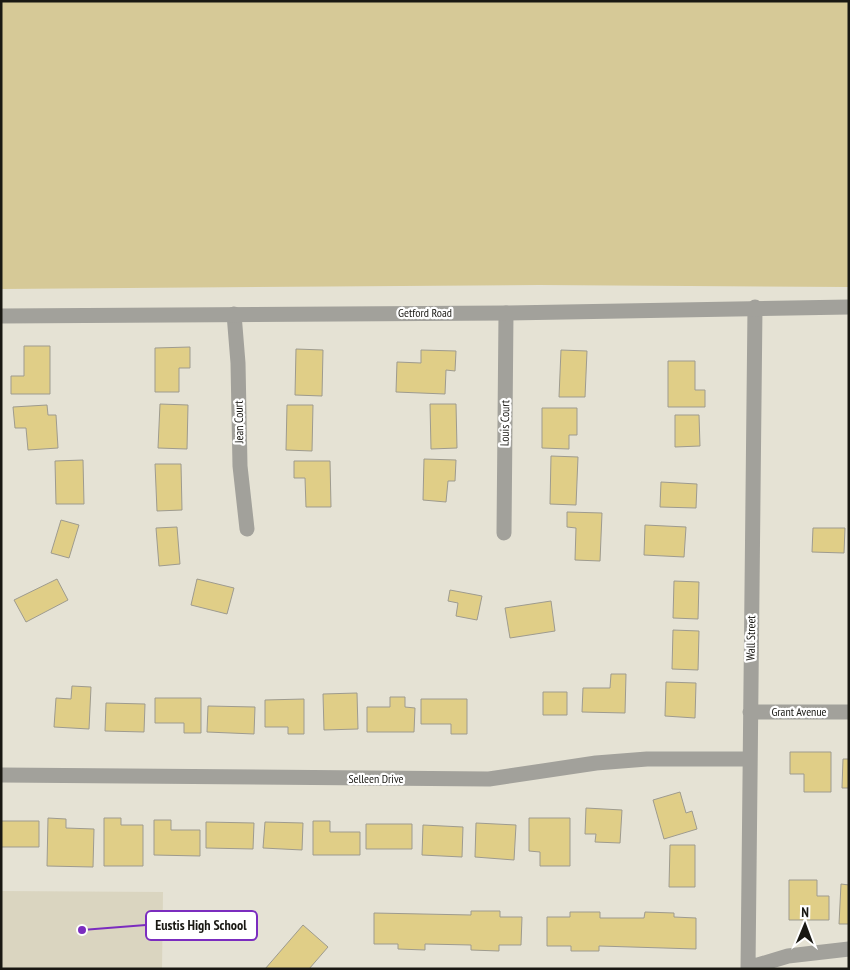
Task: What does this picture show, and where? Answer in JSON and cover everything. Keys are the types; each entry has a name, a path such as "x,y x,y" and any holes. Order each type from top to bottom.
{"street":[{"name":"Getford Road","path":"1,316 506,313 755,307 849,307"},
{"name":"Wall Street","path":"748,968 755,307"},
{"name":"Louis Court","path":"504,533 506,313"},
{"name":"Jean Court","path":"234,314 238,363 240,466 247,529"},
{"name":"Grant Avenue","path":"750,712 849,712"},
{"name":"Selleen Drive","path":"1,775 488,779 596,763 647,759 750,758"},
{"path":"748,968 788,956 849,949"}],"shaded area":[{"path":"1,1 849,1 849,287 539,285 1,289"},
{"path":"1,891 163,892 162,969 1,969"}],"building":[{"path":"24,346 50,346 50,394 11,394 11,376 24,376"},
{"path":"190,347 190,368 179,368 179,392 155,392 155,348"},
{"path":"296,349 323,350 322,396 295,395"},
{"path":"421,350 456,351 455,371 446,370 445,394 396,392 397,362 421,363"},
{"path":"561,350 587,351 585,397 559,397"},
{"path":"668,361 695,361 695,390 705,390 705,407 668,407"},
{"path":"160,404 188,405 187,449 158,448"},
{"path":"430,404 456,404 457,448 431,449"},
{"path":"47,405 48,415 56,415 58,448 28,450 26,428 15,428 13,407"},
{"path":"287,405 313,405 312,451 286,450"},
{"path":"542,408 577,408 577,435 569,435 569,449 542,448"},
{"path":"675,415 699,415 700,446 675,447"},
{"path":"551,456 578,457 576,505 550,504"},
{"path":"424,459 456,460 455,481 448,481 446,502 423,500"},
{"path":"83,460 84,504 56,504 55,461"},
{"path":"294,461 330,461 331,507 306,507 305,478 294,478"},
{"path":"155,464 181,464 182,510 157,511"},
{"path":"661,482 697,484 696,508 660,507"},
{"path":"567,512 602,513 600,561 575,560 576,528 567,527"},
{"path":"61,520 79,525 69,558 51,553"},
{"path":"645,525 686,527 684,557 644,555"},
{"path":"177,527 180,564 159,566 156,528"},
{"path":"813,528 845,528 844,553 812,552"},
{"path":"57,579 68,600 26,622 14,600"},
{"path":"197,579 234,588 227,614 191,605"},
{"path":"674,581 699,582 698,619 673,618"},
{"path":"450,590 482,596 477,620 456,616 458,603 448,601"},
{"path":"551,601 555,631 510,638 505,608"},
{"path":"673,630 699,631 698,670 672,669"},
{"path":"611,674 626,674 625,713 582,712 583,688 610,688"},
{"path":"666,682 696,683 695,718 665,716"},
{"path":"72,686 91,687 89,729 54,727 56,698 71,699"},
{"path":"543,692 567,692 567,715 543,715"},
{"path":"357,693 358,729 324,730 323,694"},
{"path":"390,697 405,697 405,707 415,708 414,732 367,732 367,707 390,707"},
{"path":"155,698 201,698 201,733 184,733 184,723 155,723"},
{"path":"304,699 304,734 288,734 288,727 265,727 265,700"},
{"path":"421,699 467,699 467,734 451,734 451,724 421,724"},
{"path":"106,703 145,704 144,732 105,731"},
{"path":"208,706 255,707 254,734 207,732"},
{"path":"790,752 831,752 831,792 804,792 804,774 790,774"},
{"path":"843,759 849,759 849,788 842,788"},
{"path":"680,792 686,813 692,811 697,829 664,839 653,800"},
{"path":"586,808 622,810 620,843 595,842 596,834 585,834"},
{"path":"48,818 66,819 66,828 94,829 93,867 47,866"},
{"path":"104,818 121,818 121,825 143,825 143,866 104,866"},
{"path":"529,818 570,818 570,866 540,866 540,852 529,851"},
{"path":"154,820 171,820 171,830 200,830 200,856 154,855"},
{"path":"1,821 39,821 39,847 1,847"},
{"path":"313,821 330,821 330,832 360,832 360,855 313,855"},
{"path":"206,822 254,823 253,849 206,848"},
{"path":"265,822 303,823 302,850 263,848"},
{"path":"476,823 516,825 514,860 475,857"},
{"path":"366,824 412,824 412,849 366,849"},
{"path":"423,825 463,827 462,857 422,855"},
{"path":"670,845 695,845 695,887 669,887"},
{"path":"789,880 817,880 817,896 829,896 829,920 789,920"},
{"path":"841,884 849,885 849,924 839,924"},
{"path":"471,911 500,911 500,917 522,917 521,945 499,945 499,951 471,950 471,945 425,944 425,950 398,949 398,944 374,944 374,913 471,915"},
{"path":"570,912 600,912 600,918 644,918 645,912 674,913 674,917 696,918 696,949 599,946 599,951 571,951 571,946 547,946 547,917 570,917"},
{"path":"303,925 328,947 309,969 265,969"}],"place":[{"name":"Eustis High School","path":"82,930"}]}
